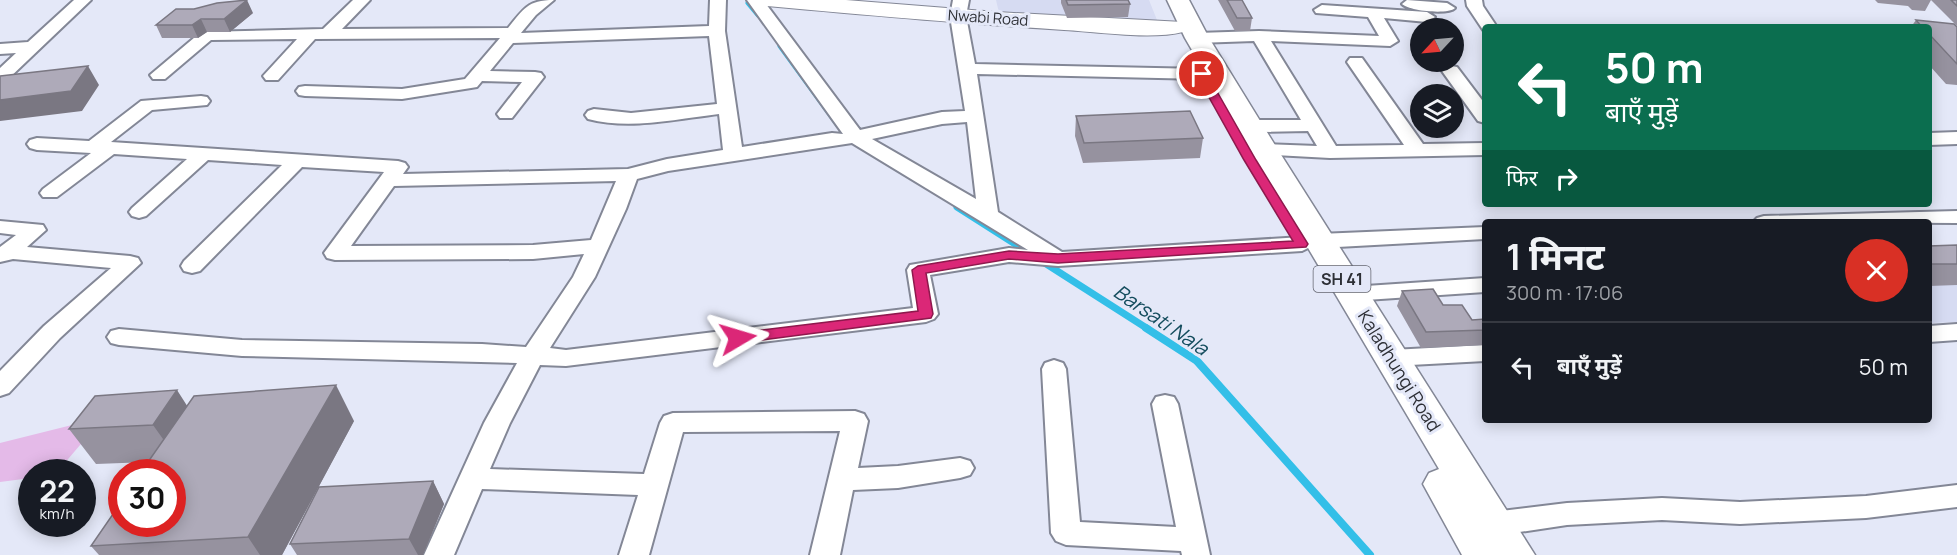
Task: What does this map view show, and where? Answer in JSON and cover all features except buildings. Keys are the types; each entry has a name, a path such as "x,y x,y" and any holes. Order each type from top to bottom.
{"main road":[{"name":"Kaladhungi Road","path":"1180,18 1202,74 1250,160 1351,294 1382,359"},
{"name":"Kaladhungi Road","path":"1180,18 1257,138 1311,243 1489,540"}],"street":[{"path":"0,76 83,0"},
{"path":"272,76 362,0"},
{"path":"305,91 402,94 471,83 531,12 546,0"},
{"path":"718,0 717,31 733,154"},
{"path":"755,0 848,138 988,216 1043,257"},
{"name":"Nwabi Road","path":"767,0 959,8 1125,27 1180,18"},
{"path":"1474,0 1475,6 1487,24"},
{"path":"1319,5 1447,8"},
{"path":"1319,5 1340,39"},
{"path":"1377,6 1427,17"},
{"path":"1180,18 1258,36 1390,41 1377,6"},
{"path":"959,8 988,216"},
{"path":"1247,18 1330,152"},
{"path":"159,75 207,35 511,35 717,31"},
{"path":"0,49 34,46"},
{"path":"1356,62 1417,150"},
{"path":"967,69 1202,74"},
{"path":"1452,72 1482,113"},
{"path":"477,76 536,77 507,114"},
{"path":"50,193 147,105 201,101"},
{"path":"594,115 631,119 727,108"},
{"path":"389,180 628,176 668,165 848,138 942,118 975,116"},
{"path":"1257,138 1314,125"},
{"path":"1257,138 1330,152 1482,149"},
{"path":"1932,139 1957,138"},
{"path":"37,144 398,167 335,253 533,252 598,246"},
{"path":"139,212 204,154"},
{"path":"192,266 299,159"},
{"path":"439,555 480,460 532,357 575,293 616,209 628,176"},
{"path":"1880,219 1957,217"},
{"path":"0,227 35,230 4,255"},
{"path":"118,337 242,348 482,352 532,357 578,357 926,314 918,270 1009,255 1043,257 1482,233"},
{"path":"0,387 52,332 130,263 4,255"},
{"path":"1351,294 1482,285"},
{"path":"1932,334 1957,332"},
{"path":"1382,359 1482,353"},
{"path":"1054,369 1066,533 1195,548 1165,405"},
{"path":"634,555 673,423 855,421 825,555"},
{"path":"842,480 897,477 960,468"},
{"path":"487,480 654,485"},
{"path":"1489,540 1567,514 1662,509 1740,513 1866,507 1957,496"}],"shaded area":[{"path":"996,0 1149,0 1157,20 1128,24 1000,17"},
{"path":"1957,266 1957,322 1932,323 1932,267"},
{"path":"104,417 68,459 18,459 18,480 0,482 0,443"}],"waterway":[{"name":"Barsati Nala","path":"748,3 758,15"},
{"name":"Barsati Nala","path":"780,46 837,124"},
{"name":"Barsati Nala","path":"957,207 1031,254"},
{"name":"Barsati Nala","path":"1040,260 1148,329"},
{"name":"Barsati Nala","path":"1146,328 1197,361 1370,555"}],"route":[{"path":"738,338 926,314 918,270 1009,255 1058,259 1302,244 1250,160 1202,74"}]}
